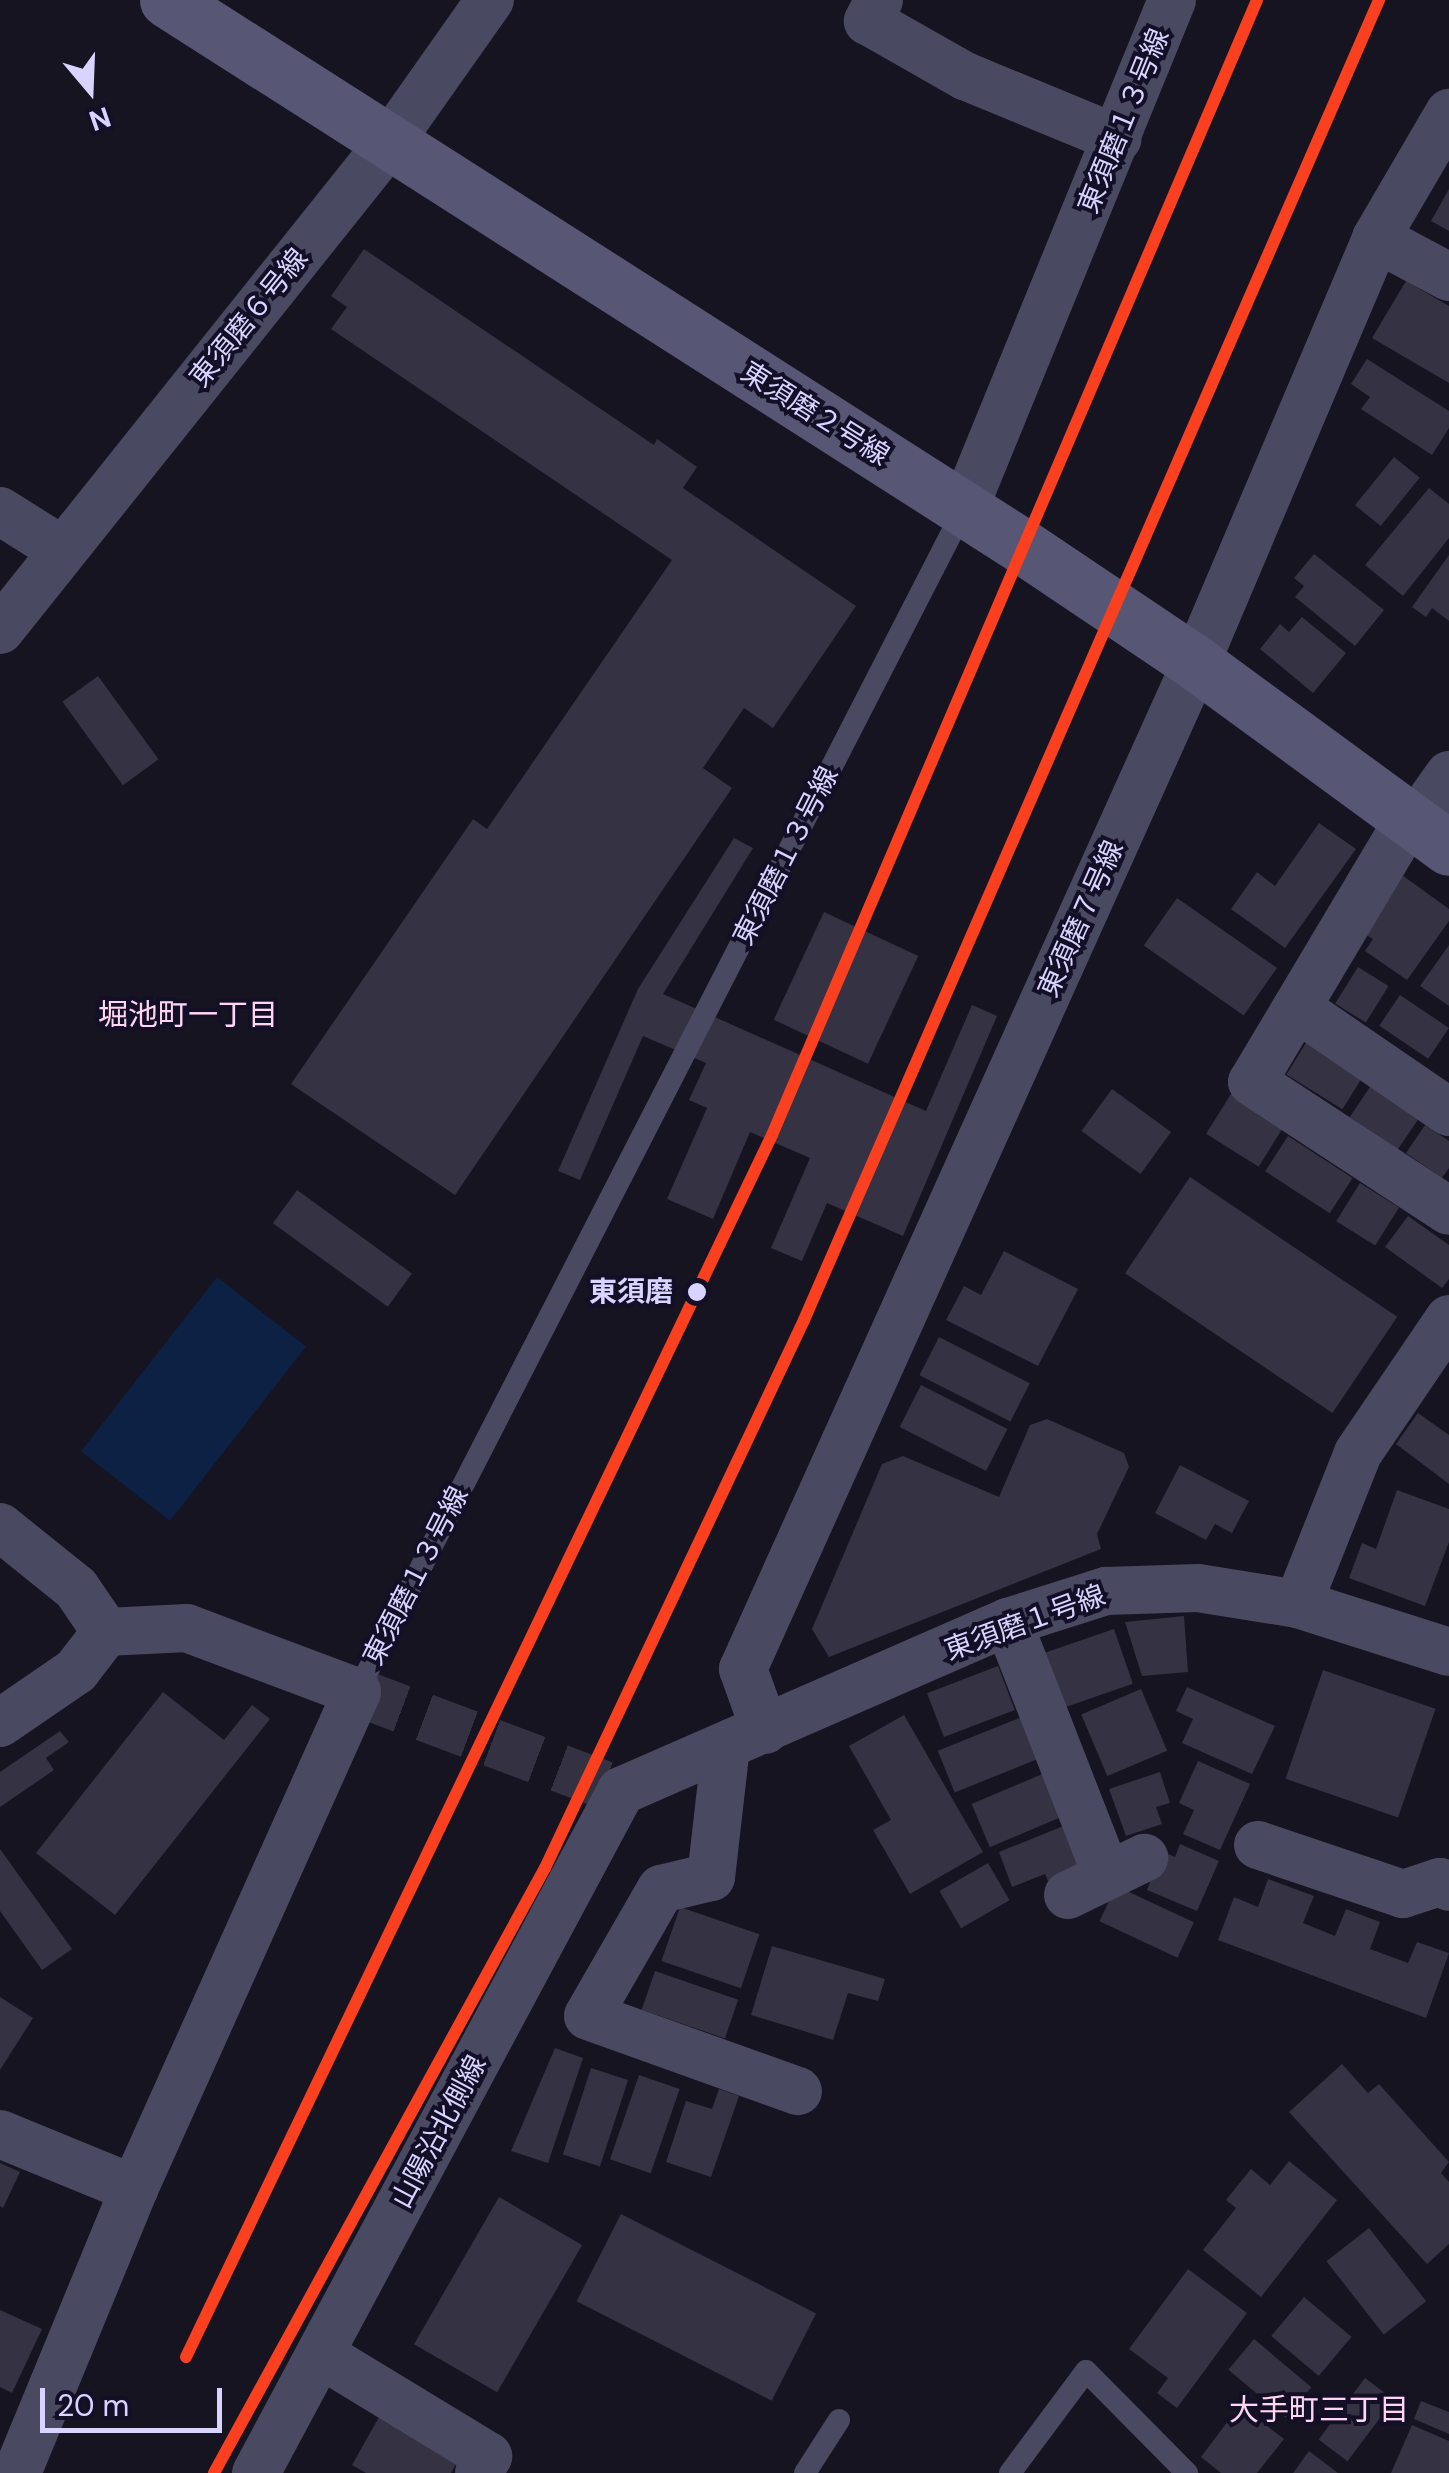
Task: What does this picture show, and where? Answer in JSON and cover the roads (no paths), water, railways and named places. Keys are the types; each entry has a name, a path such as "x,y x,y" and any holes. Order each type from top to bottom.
{"street":[{"name":"東須磨２号線","path":"166,0 964,509 1196,663 1424,830"},
{"name":"東須磨６号線","path":"0,630 389,143 490,0"},
{"path":"879,0 868,21 965,76 1118,138"},
{"name":"東須磨１３号線","path":"964,509 1172,0"},
{"name":"東須磨７号線","path":"745,1738 743,1669 1196,663 1376,238 1449,113"},
{"path":"1376,238 1449,277"},
{"path":"0,512 62,550"},
{"path":"1449,775 1424,830 1297,1008 1252,1082 1449,1211"},
{"path":"1297,1008 1449,1112"},
{"path":"1298,1604 1358,1453 1447,1326"},
{"path":"0,1527 76,1588 106,1632"},
{"name":"東須磨１号線","path":"621,1791 1008,1622 1106,1591 1152,1586 1298,1604 1449,1652"},
{"path":"1008,1622 1106,1876"},
{"path":"0,1723 76,1671 106,1632 188,1628 357,1692 134,2190 17,2473"},
{"path":"745,1738 711,1878 661,1889 588,2016 798,2091"},
{"name":"山陽沿北側線","path":"256,2473 621,1791"},
{"path":"1258,1845 1403,1894 1440,1882 1449,1887"},
{"path":"0,2134 134,2190"},
{"path":"320,2354 488,2456 479,2473"}],"lane":[{"name":"東須磨１３号線","path":"357,1692 964,509"},
{"path":"1010,2473 1086,2371 1186,2473"},
{"path":"804,2473 838,2420"}],"water":[{"path":"217,1277 306,1347 170,1521 81,1451"}],"tunnel":[{"path":"357,1692 621,1791"}],"place":[{"name":"東須磨","path":"697,1292"}],"district":[{"name":"堀池町一丁目","path":"188,1015"},
{"name":"大手町三丁目","path":"1319,2410"}]}
